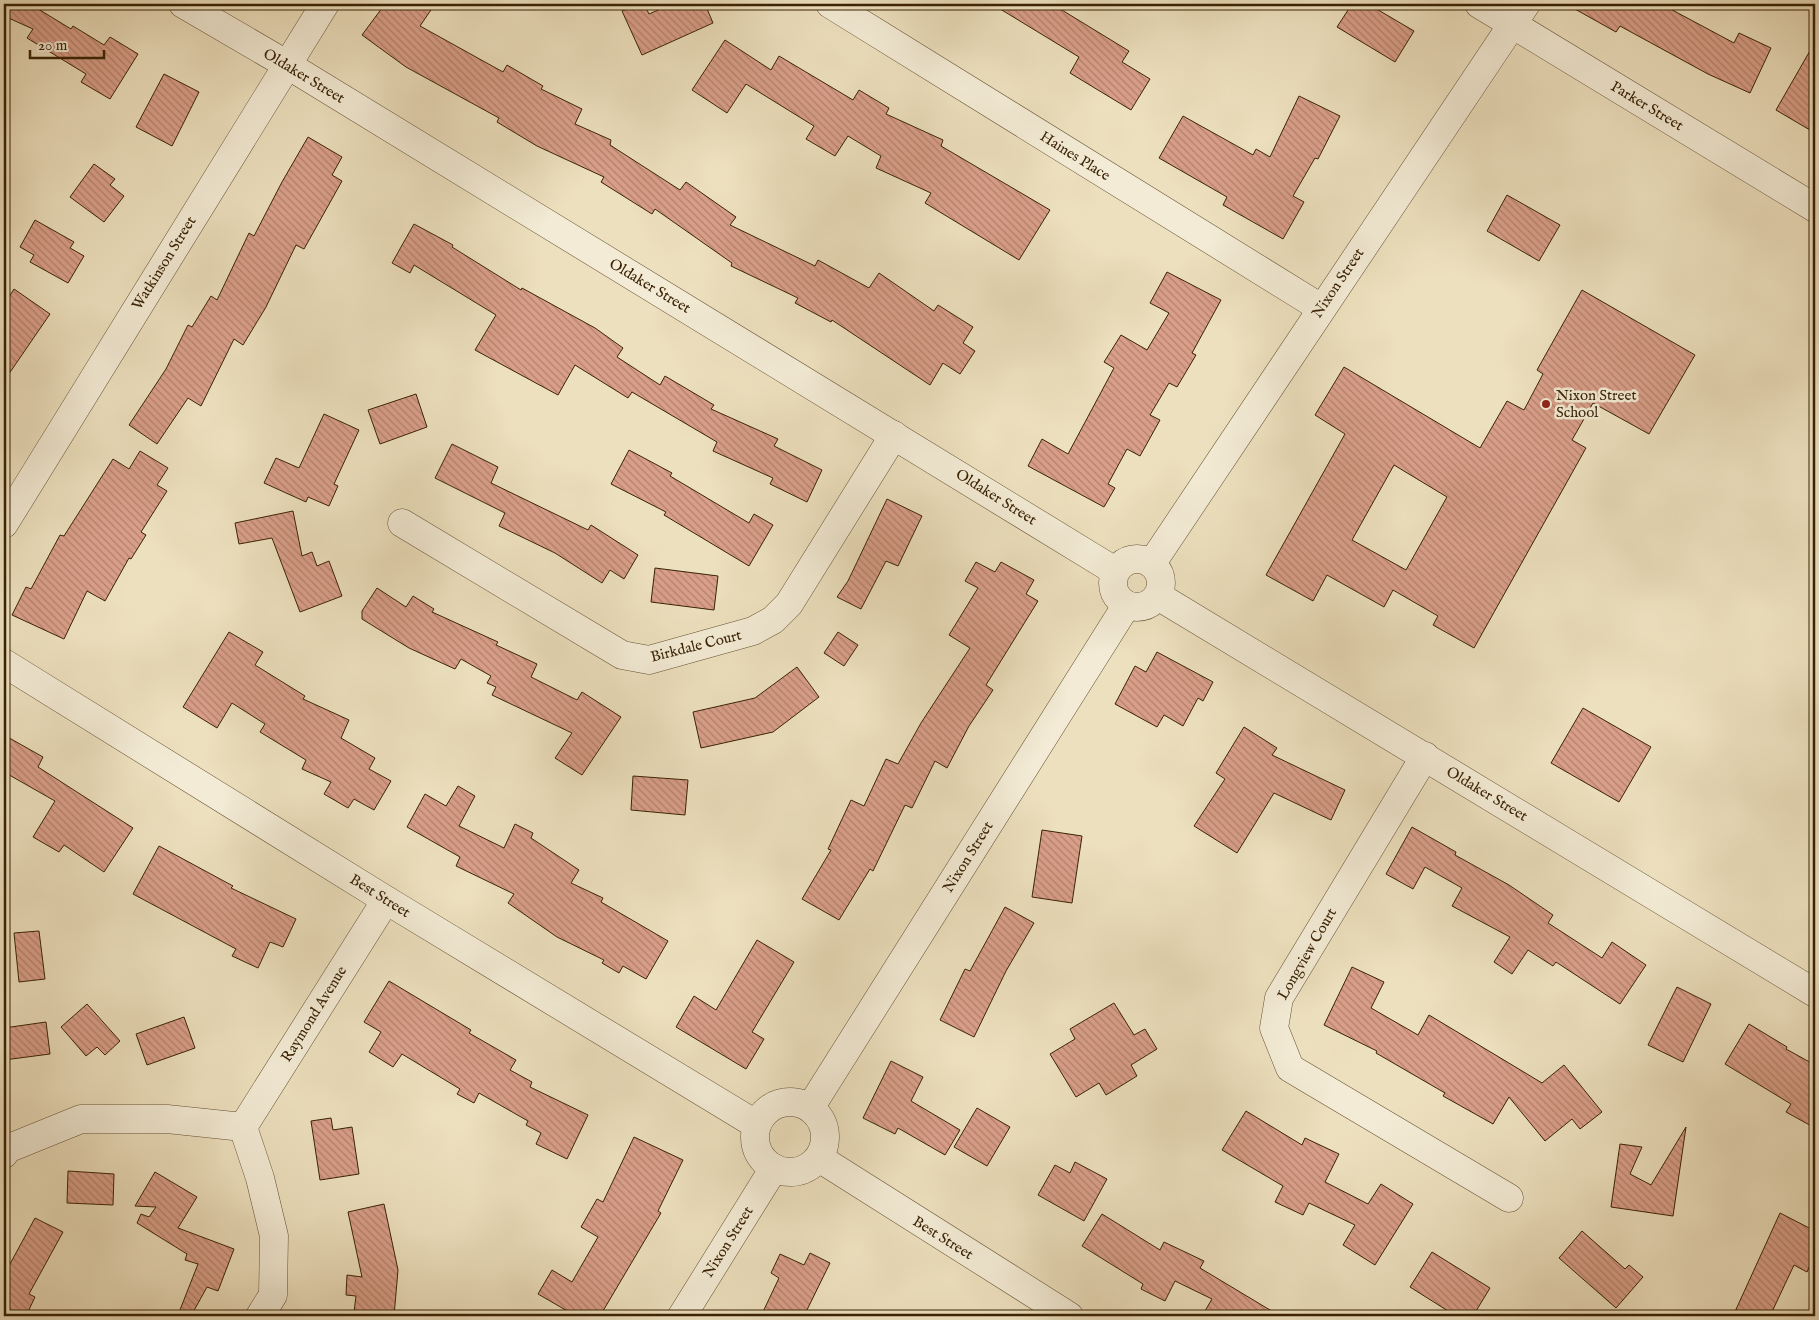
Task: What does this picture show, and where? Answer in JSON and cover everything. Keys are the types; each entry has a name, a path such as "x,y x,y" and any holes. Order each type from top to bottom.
{"street":[{"name":"Oldaker Street","path":"183,4 286,64 1116,571"},
{"name":"Watkinson Street","path":"4,524 286,64 325,4"},
{"name":"Haines Place","path":"830,4 1321,308"},
{"name":"Parker Street","path":"1479,4 1520,14 1815,208"},
{"name":"Nixon Street","path":"1152,564 1321,308 1520,14"},
{"name":"Birkdale Court","path":"402,523 622,655 649,660 753,631 773,620 789,604 894,435"},
{"path":"1139,559 1152,564 1161,577 1158,596 1148,605 1140,608 1126,606 1117,598 1112,588 1116,571 1121,564 1131,560 1139,559"},
{"name":"Oldaker Street","path":"1158,596 1815,993"},
{"name":"Nixon Street","path":"810,1108 1126,606"},
{"name":"Best Street","path":"4,663 386,900 757,1125"},
{"name":"Longview Court","path":"1425,756 1279,998 1274,1028 1290,1068 1509,1198"},
{"name":"Raymond Avenue","path":"243,1127 386,900"},
{"path":"794,1102 810,1108 821,1119 825,1131 824,1147 818,1158 807,1168 798,1172 786,1172 774,1168 759,1152 755,1137 757,1125 764,1115 780,1104 794,1102"},
{"path":"4,1154 7,1149 81,1119 167,1119 243,1127 260,1178 274,1236 273,1295 260,1316"},
{"name":"Best Street","path":"818,1158 1068,1316"},
{"name":"Nixon Street","path":"682,1316 774,1168"}],"building":[{"path":"4,4 30,4 71,29 73,26 104,45 110,37 138,54 110,99 81,82 86,74 27,38 33,29 4,16"},
{"path":"385,4 435,4 420,26 503,72 507,65 543,86 541,89 582,109 575,124 611,140 610,145 680,190 686,182 736,217 730,225 815,266 818,260 869,288 879,273 934,311 938,305 973,327 963,343 975,351 960,374 943,363 930,385 832,320 831,322 795,303 798,298 731,266 732,263 655,209 652,214 601,182 604,177 537,146 497,122 499,118 406,67 362,35"},
{"path":"644,4 649,14 672,4 705,4 713,23 642,55 622,11"},
{"path":"992,4 1052,4 1129,51 1122,62 1150,79 1131,110 1070,73 1079,57"},
{"path":"1352,4 1368,4 1414,31 1395,62 1337,27"},
{"path":"1566,4 1661,4 1734,43 1739,33 1771,48 1750,93 1708,74 1620,26 1616,32"},
{"path":"725,40 771,70 779,56 853,100 859,90 889,108 886,114 943,140 941,146 1050,210 1019,260 925,203 931,193 876,168 881,156 848,136 835,156 806,139 814,126 746,84 727,113 692,90"},
{"path":"1815,42 1815,133 1776,110"},
{"path":"164,74 199,92 172,146 136,127"},
{"path":"1299,96 1340,116 1318,159 1315,158 1293,196 1304,202 1283,239 1223,205 1227,197 1159,158 1183,116 1253,155 1256,149 1270,157"},
{"path":"308,137 342,157 332,175 342,181 304,249 296,245 266,307 243,345 234,339 201,406 188,398 157,444 129,425 166,369 188,325 192,327 211,296 217,300 249,233 254,236"},
{"path":"94,164 115,179 110,185 124,196 104,222 70,197"},
{"path":"1507,195 1560,225 1539,261 1487,231"},
{"path":"35,220 74,242 70,248 84,256 68,283 30,262 34,255 20,247"},
{"path":"414,224 453,245 452,247 521,290 522,288 595,328 623,348 617,357 660,385 665,376 714,405 711,409 778,439 774,446 822,470 807,502 770,484 773,478 713,451 717,442 632,392 628,398 575,365 558,395 475,350 496,315 414,265 410,273 392,263"},
{"path":"1167,272 1221,300 1192,353 1196,355 1177,387 1169,383 1150,415 1160,420 1140,456 1127,449 1108,484 1115,488 1104,507 1028,466 1042,439 1068,454 1114,368 1104,362 1121,335 1147,350 1169,313 1150,303"},
{"path":"14,289 50,314 4,381 4,305"},
{"path":"1582,290 1695,355 1649,434 1593,403 1572,440 1586,448 1474,648 1433,625 1438,616 1393,590 1384,607 1327,575 1313,601 1266,575 1345,434 1315,415 1344,367 1480,448 1507,401 1524,410 1543,374 1537,370","holes":["1394,465 1447,497 1406,570 1352,540"]},
{"path":"416,394 427,427 380,444 368,410"},
{"path":"324,414 359,430 334,484 338,486 329,506 308,497 306,502 264,483 276,458 299,468"},
{"path":"452,444 498,467 491,483 588,530 591,525 638,555 624,579 610,570 602,583 555,553 499,526 505,513 435,478"},
{"path":"629,450 672,473 670,476 749,523 754,514 773,525 749,566 664,515 666,512 611,484"},
{"path":"140,451 168,468 157,485 167,491 141,532 146,535 131,559 129,558 105,601 87,591 64,639 12,615 26,587 31,589 60,535 64,536 113,459 129,469"},
{"path":"887,499 922,516 898,566 886,561 861,609 837,597 848,581"},
{"path":"293,511 302,556 312,552 317,566 329,561 342,596 300,612 272,538 239,544 235,523"},
{"path":"976,562 995,572 1001,562 1034,580 1026,594 1038,601 986,685 993,690 969,726 947,768 935,761 912,808 905,805 873,871 870,869 839,920 802,899 831,850 828,849 851,800 864,806 886,759 898,764 921,723 970,648 949,635 978,588 965,581"},
{"path":"655,568 718,576 714,610 651,602"},
{"path":"377,588 406,607 413,596 434,609 432,612 498,642 496,645 537,664 531,677 577,700 582,692 621,717 582,775 555,758 572,733 492,695 496,687 487,683 491,676 461,659 455,669 409,648 362,619 362,611"},
{"path":"229,632 263,652 255,665 305,696 303,699 349,720 341,738 375,758 369,769 391,781 374,810 354,799 348,808 324,794 331,782 302,769 306,760 260,732 265,724 232,703 217,728 183,707"},
{"path":"838,632 858,645 844,666 824,653"},
{"path":"1157,652 1213,682 1203,701 1198,698 1183,726 1164,715 1157,727 1115,704 1135,666 1146,672"},
{"path":"797,667 819,697 773,732 701,748 693,712 755,698"},
{"path":"1583,708 1651,747 1619,802 1551,763"},
{"path":"1244,727 1277,748 1272,755 1345,790 1331,820 1274,793 1237,853 1194,826 1225,779 1216,773"},
{"path":"4,735 43,757 38,767 133,828 104,872 64,845 59,852 33,837 55,801 4,772"},
{"path":"633,776 688,780 685,815 631,810"},
{"path":"458,786 475,796 459,826 504,848 515,824 533,833 531,838 579,870 571,883 603,898 601,902 668,941 646,979 623,966 619,973 602,963 604,960 557,937 508,903 514,894 456,866 460,857 407,827 425,794 446,806"},
{"path":"1412,827 1456,852 1455,855 1509,885 1553,915 1548,923 1602,958 1612,942 1646,965 1620,1004 1556,962 1553,966 1528,950 1512,974 1494,962 1510,937 1452,906 1462,888 1425,867 1413,889 1386,874"},
{"path":"1042,830 1082,836 1072,903 1032,897"},
{"path":"159,846 233,886 231,888 296,919 283,947 270,942 258,968 232,956 236,949 133,894"},
{"path":"1005,907 1034,923 1006,971 974,1037 940,1020 965,969 970,971"},
{"path":"39,931 45,979 19,982 14,933"},
{"path":"757,940 794,962 752,1032 764,1039 746,1069 676,1027 694,996 716,1010"},
{"path":"1352,967 1384,982 1371,1008 1418,1035 1429,1015 1542,1083 1564,1065 1602,1112 1580,1129 1572,1119 1545,1141 1509,1097 1493,1124 1443,1096 1445,1093 1376,1053 1377,1051 1324,1025"},
{"path":"389,981 471,1030 469,1033 516,1060 510,1070 532,1082 530,1087 588,1115 567,1159 536,1144 541,1133 526,1125 528,1121 479,1093 474,1103 457,1094 460,1089 402,1054 393,1067 369,1052 381,1032 364,1022"},
{"path":"1677,987 1711,1004 1683,1062 1648,1045"},
{"path":"1114,1003 1134,1035 1145,1029 1157,1049 1131,1065 1137,1076 1106,1095 1099,1083 1076,1097 1050,1054 1075,1039 1070,1029"},
{"path":"87,1004 120,1041 105,1055 97,1047 86,1056 61,1027"},
{"path":"184,1017 195,1048 147,1065 136,1034"},
{"path":"46,1022 50,1054 4,1060 4,1028"},
{"path":"1749,1024 1787,1047 1786,1049 1815,1065 1815,1128 1786,1112 1791,1104 1725,1064"},
{"path":"891,1061 923,1077 911,1101 960,1130 945,1155 898,1128 895,1134 863,1118"},
{"path":"977,1108 1010,1127 987,1166 954,1147"},
{"path":"1246,1111 1302,1145 1305,1138 1339,1154 1325,1182 1368,1204 1381,1184 1413,1204 1375,1265 1343,1245 1355,1225 1309,1203 1303,1215 1275,1202 1283,1186 1222,1150"},
{"path":"331,1118 333,1130 352,1127 359,1174 320,1180 311,1121"},
{"path":"1686,1127 1673,1216 1611,1207 1620,1144 1642,1147 1630,1174 1651,1185"},
{"path":"634,1137 683,1160 658,1211 661,1213 600,1316 576,1316 538,1294 552,1270 572,1282 598,1237 581,1227 597,1199 603,1202"},
{"path":"1075,1162 1107,1179 1084,1221 1038,1195 1055,1165 1070,1173"},
{"path":"68,1171 114,1174 113,1205 67,1203"},
{"path":"155,1172 197,1197 178,1228 234,1249 218,1291 207,1287 191,1316 178,1315 198,1264 185,1260 187,1254 137,1223 141,1214 149,1217 156,1207 135,1206"},
{"path":"384,1204 398,1270 394,1316 354,1312 356,1296 346,1295 347,1275 362,1277 348,1212"},
{"path":"1780,1213 1815,1231 1815,1254 1807,1272 1794,1265 1770,1316 1733,1316"},
{"path":"1102,1214 1160,1250 1164,1242 1204,1261 1200,1268 1280,1316 1202,1316 1212,1299 1175,1281 1165,1301 1141,1289 1143,1284 1082,1246"},
{"path":"35,1218 63,1232 29,1294 35,1297 26,1316 4,1316 4,1275"},
{"path":"1582,1231 1625,1269 1629,1265 1643,1277 1616,1308 1559,1258"},
{"path":"1432,1252 1490,1288 1473,1316 1456,1316 1410,1287"},
{"path":"810,1253 830,1263 804,1316 761,1316 779,1278 771,1273 780,1254 804,1265"}],"place":[{"name":"Nixon Street School","path":"1546,404"}]}
